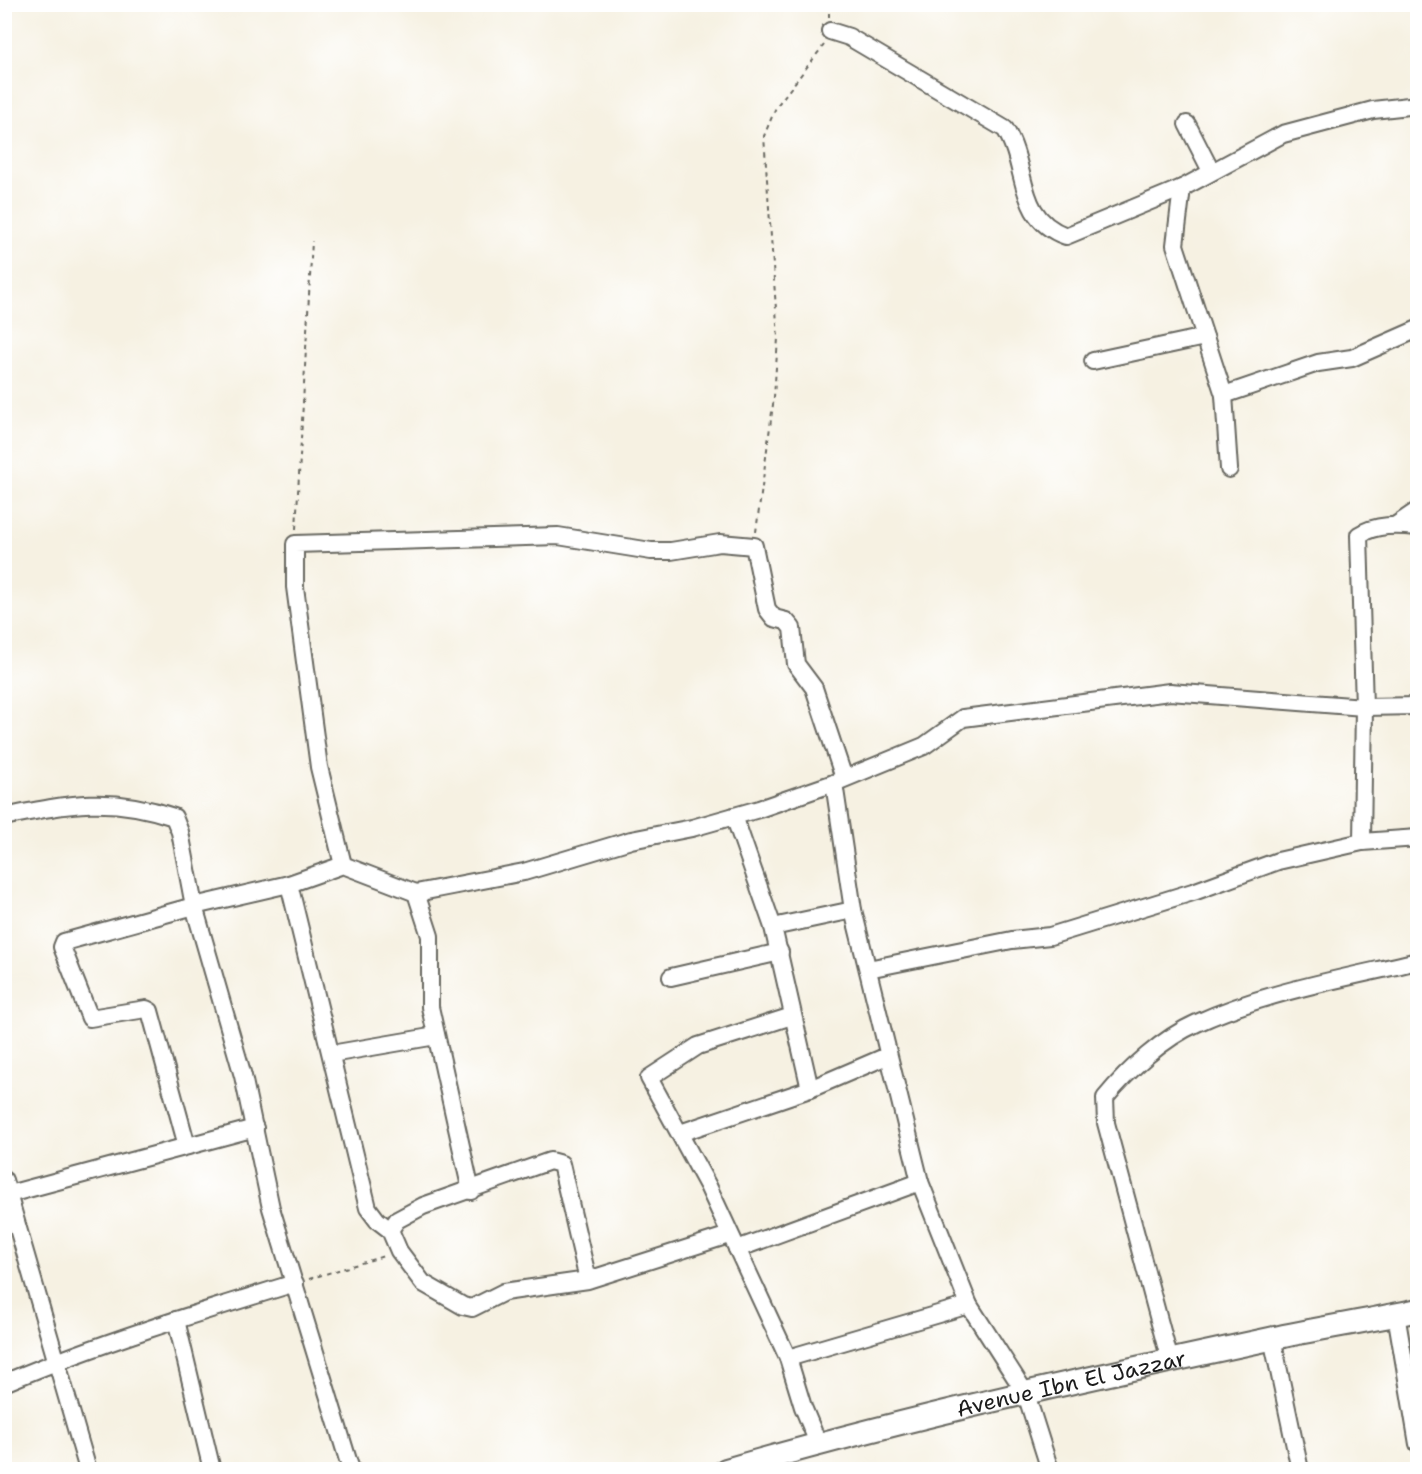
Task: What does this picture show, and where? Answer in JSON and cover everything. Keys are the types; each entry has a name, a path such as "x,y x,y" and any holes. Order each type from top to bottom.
{"main road":[{"name":"Avenue Ibn El Jazzar","path":"726,1470 819,1443 1026,1394 1272,1338 1407,1312"}],"street":[{"path":"830,31 849,37 1005,129 1016,146 1024,190 1035,214 1050,230 1066,236 1182,188 1283,134 1373,110 1418,105"},
{"path":"1187,124 1211,171"},
{"path":"1182,188 1176,245 1224,395 1229,469"},
{"path":"1224,395 1318,363 1353,358 1418,329"},
{"path":"1093,361 1205,336"},
{"path":"1396,525 1418,510"},
{"path":"1362,842 1364,707 1359,535 1368,529 1396,525 1418,527"},
{"path":"343,865 320,767 295,587 295,544 558,536 651,551 671,551 720,543 754,546 767,609 774,618 786,621 792,628 796,664 814,688 839,780 853,910 887,1056 920,1182 969,1305 1026,1394 1050,1470"},
{"path":"187,1146 150,1011 146,1009 90,1018 62,947 66,939 289,884 343,865 416,893 524,872 631,840 734,816 839,780 924,746 963,718 1170,692 1364,707 1418,706"},
{"path":"4,818 95,802 149,809 174,817 180,831 194,906 243,1076 271,1208 351,1470"},
{"path":"734,816 780,952 792,1016 810,1089"},
{"path":"868,969 1012,940 1050,936 1196,891 1278,861 1362,842 1418,838"},
{"path":"289,884 368,1208 377,1220 390,1230 399,1251 423,1283 467,1308 472,1308 504,1292 588,1280 733,1242 920,1182"},
{"path":"416,893 430,936 430,1007 471,1191"},
{"path":"773,927 853,910"},
{"path":"671,977 780,952"},
{"path":"1170,1361 1106,1123 1105,1098 1126,1073 1195,1023 1285,993 1418,961"},
{"path":"792,1016 698,1046 650,1076 650,1081 708,1186 788,1358 803,1407 819,1443"},
{"path":"331,1054 436,1036"},
{"path":"680,1133 810,1089 887,1056"},
{"path":"88,1470 7,1187 255,1128"},
{"path":"390,1230 397,1220 423,1206 471,1191 550,1161 561,1164 588,1280"},
{"path":"4,1383 58,1360 295,1283"},
{"path":"788,1358 969,1305"},
{"path":"1407,1312 1418,1444"},
{"path":"176,1320 212,1470"},
{"path":"1272,1338 1300,1470"}],"path":[{"path":"754,546 774,397 778,338 764,136 776,107 821,52 830,31 829,4"},
{"path":"295,544 312,241"},
{"path":"295,1283 399,1251"}]}
